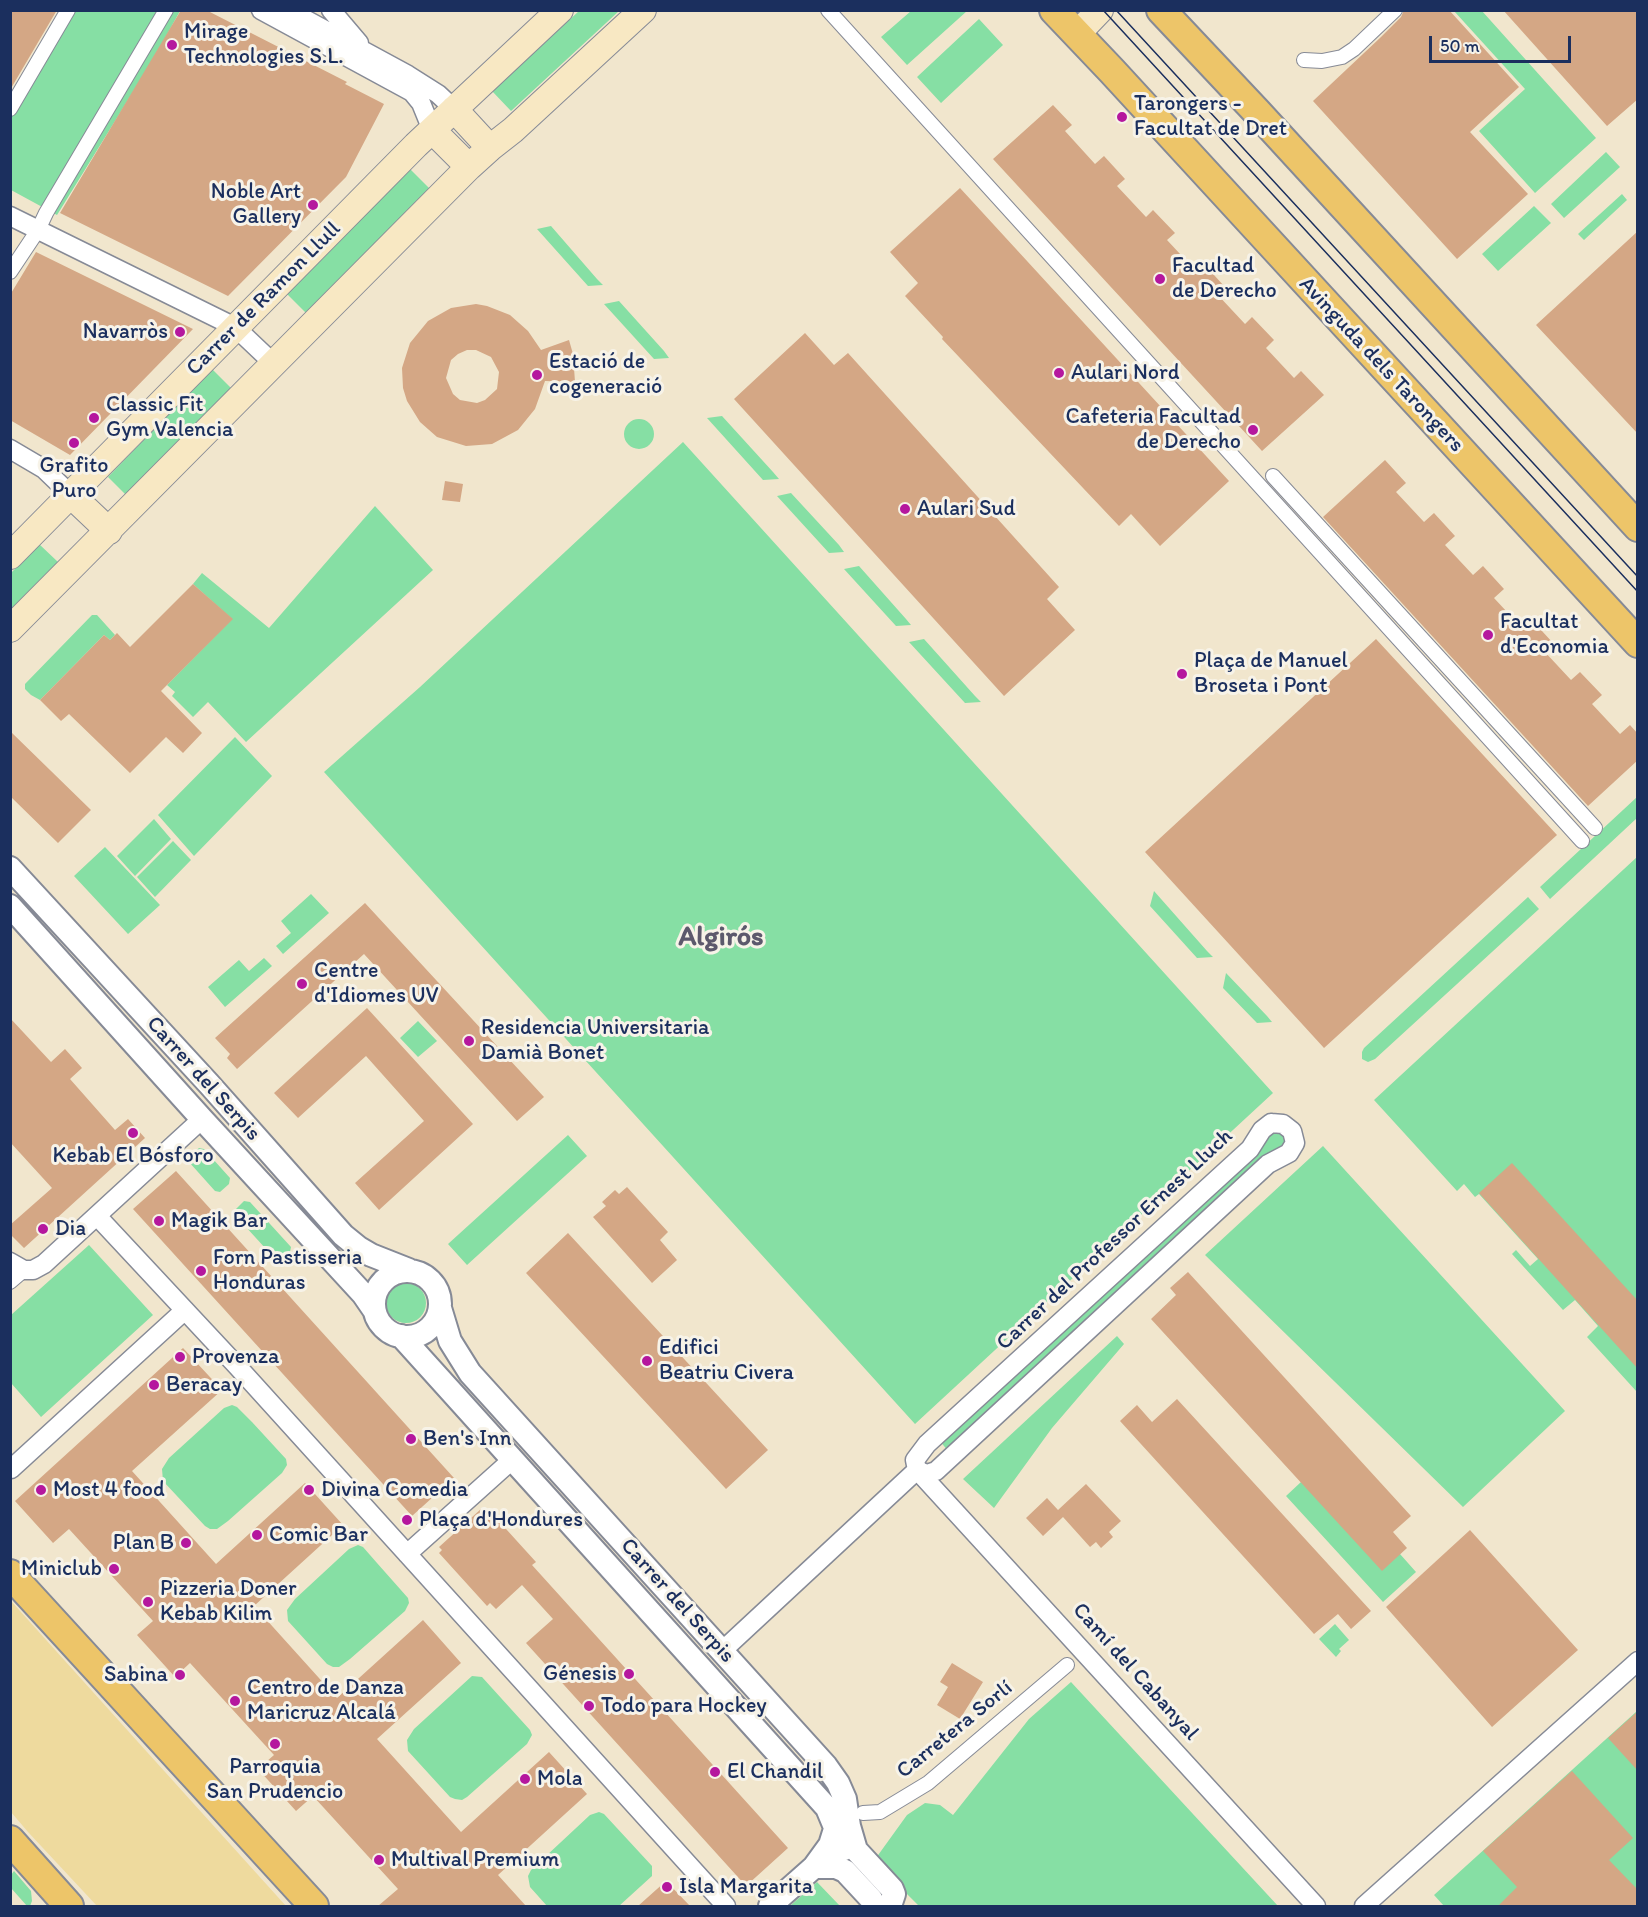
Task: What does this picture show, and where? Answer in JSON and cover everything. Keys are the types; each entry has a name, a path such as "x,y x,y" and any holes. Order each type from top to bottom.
{"main road":[{"name":"Carrer de Ramon Llull","path":"10,556 432,130 560,10"},
{"path":"10,629 469,167 513,130 643,10"},
{"name":"Avinguda dels Tarongers","path":"1054,10 1638,643"},
{"path":"1077,34 1100,10"},
{"path":"1161,10 1257,111 1638,527"},
{"path":"454,109 490,148"},
{"path":"432,130 469,167"},
{"path":"71,495 109,531"},
{"path":"10,1574 314,1906"},
{"path":"10,1840 59,1903"}],"street":[{"path":"10,109 68,10"},
{"path":"10,272 38,230 166,10"},
{"path":"261,10 411,92 421,103 432,130"},
{"path":"288,10 427,87 454,109"},
{"path":"331,10 367,53"},
{"path":"828,10 1582,841"},
{"path":"1304,60 1322,61 1342,57 1354,49 1395,10"},
{"path":"10,216 235,327 274,364"},
{"path":"10,449 44,469 71,495"},
{"path":"1273,476 1595,828"},
{"name":"Carrer del Serpis","path":"10,868 209,1084 343,1235 371,1255 409,1270"},
{"name":"Carrer del Serpis","path":"10,906 363,1294 374,1310"},
{"path":"10,1282 23,1267 44,1264 202,1119"},
{"name":"Carrer del Professor Ernest Lluch","path":"1277,1123 1292,1131 1295,1143 1289,1154 1268,1164 936,1471 927,1474 917,1470 915,1460 927,1444 1250,1149 1266,1126 1277,1123"},
{"path":"97,1216 726,1906"},
{"path":"409,1270 420,1273 436,1287 440,1297 440,1308 431,1327 422,1334 401,1336 392,1333 378,1319 374,1310 374,1299 382,1281 397,1272 409,1270"},
{"name":"Carrer del Serpis","path":"401,1336 827,1808 848,1858 889,1906 894,1894 892,1889 856,1850 845,1799 838,1783 826,1766 470,1373 450,1341 440,1308"},
{"path":"11,1469 185,1310"},
{"path":"407,1554 513,1460"},
{"name":"Carrer del Professor Ernest Lluch","path":"722,1651 917,1470"},
{"name":"Camí del Cabanyal","path":"917,1470 1316,1906"},
{"path":"1364,1906 1638,1661"},
{"name":"Carretera Sorlí","path":"863,1813 880,1812 928,1783 1066,1665"},
{"path":"770,1906 814,1867 830,1845 836,1829"},
{"path":"814,1867 836,1867 845,1871 871,1899 889,1906"}],"green space":[{"path":"64,11 180,11 154,58 57,215 11,190 11,106"},
{"path":"579,11 619,11 511,111 492,91"},
{"path":"911,11 967,11 907,65 881,37"},
{"path":"1454,11 1482,11 1596,138 1535,193 1479,131 1525,89"},
{"path":"979,19 1003,45 941,103 917,77"},
{"path":"1606,152 1620,167 1564,218 1551,204"},
{"path":"410,169 429,188 306,313 287,294"},
{"path":"1622,194 1627,200 1584,240 1578,234"},
{"path":"1534,206 1551,223 1498,271 1482,254"},
{"path":"551,226 603,285 588,286 537,229"},
{"path":"619,301 669,358 654,359 604,304"},
{"path":"212,369 231,388 127,496 108,477"},
{"path":"722,416 779,479 763,480 707,418"},
{"path":"639,419 650,423 654,434 650,445 639,449 628,445 624,434 628,423"},
{"path":"683,442 1273,1093 915,1424 324,772 420,687"},
{"path":"791,493 844,552 829,553 777,496"},
{"path":"375,506 433,570 246,742 208,702 193,717 172,696 175,692 167,685 232,619 193,584 202,573 269,628"},
{"path":"39,544 58,562 11,611 11,573"},
{"path":"859,566 911,625 896,626 844,569"},
{"path":"92,615 97,615 115,635 110,640 104,635 40,700 31,695 25,689 25,684"},
{"path":"924,639 981,702 965,703 909,642"},
{"path":"235,737 272,776 194,856 158,815"},
{"path":"1637,797 1637,818 1550,899 1540,887"},
{"path":"154,819 171,839 135,876 117,856"},
{"path":"173,841 191,860 155,897 137,877"},
{"path":"105,847 160,905 128,934 74,876"},
{"path":"1637,857 1637,1392 1587,1337 1598,1326 1575,1300 1563,1310 1512,1254 1516,1250 1530,1266 1538,1259 1479,1194 1475,1197 1464,1184 1457,1191 1374,1100"},
{"path":"1154,891 1213,957 1197,958 1150,906"},
{"path":"311,894 329,913 283,954 276,946 291,933 281,921"},
{"path":"1528,897 1539,909 1375,1059 1368,1062 1362,1059 1364,1048"},
{"path":"264,958 272,966 225,1007 208,987 239,960 249,971"},
{"path":"1226,973 1272,1022 1257,1023 1223,988"},
{"path":"418,1021 437,1041 418,1057 400,1038"},
{"path":"1280,1130 1287,1140 1285,1145 949,1452 939,1440 1271,1133"},
{"path":"568,1135 587,1156 467,1265 448,1244"},
{"path":"1323,1146 1565,1411 1463,1507 1205,1255"},
{"path":"199,1148 204,1149 230,1178 229,1184 220,1192 215,1191 189,1162 190,1156"},
{"path":"244,1201 250,1202 291,1247 290,1252 281,1261 276,1260 235,1215 236,1209"},
{"path":"89,1245 153,1315 41,1417 11,1383 11,1315"},
{"path":"406,1283 420,1289 426,1303 420,1317 406,1323 392,1317 386,1303 392,1289"},
{"path":"1117,1336 1124,1344 1052,1428 994,1508 963,1479"},
{"path":"232,1405 252,1422 286,1459 287,1465 282,1473 228,1521 217,1529 210,1529 163,1481 162,1469 169,1458 224,1408"},
{"path":"1301,1482 1400,1554 1416,1572 1383,1602 1286,1496"},
{"path":"358,1545 363,1547 408,1598 409,1603 405,1611 350,1659 339,1667 333,1667 327,1664 288,1621 287,1610 295,1599 349,1549"},
{"path":"1335,1624 1349,1640 1339,1649 1341,1651 1336,1657 1319,1639"},
{"path":"472,1676 482,1677 532,1735 527,1744 462,1800 450,1797 408,1751 407,1740 414,1729"},
{"path":"1071,1682 1278,1906 919,1906 907,1894 876,1858 907,1815 925,1803 940,1805 953,1815 1029,1719"},
{"path":"1637,1711 1637,1906 1444,1906 1434,1895"},
{"path":"599,1812 604,1814 652,1866 652,1876 619,1906 547,1906 530,1887 528,1876 531,1870 590,1815"},
{"path":"14,1871 31,1891 30,1906 27,1906 11,1888 11,1875"},
{"path":"817,1882 840,1906 790,1906"}],"sand":[{"path":"11,1601 286,1906 97,1906 28,1832 11,1812"}],"building":[{"path":"10,10 57,10 10,90"},
{"path":"181,10 206,10 347,82 345,84 384,104 346,177 228,296 60,213"},
{"path":"1404,10 1449,10 1519,87 1470,132 1528,194 1457,259 1313,101 1401,17"},
{"path":"1503,10 1638,10 1638,99 1607,126"},
{"name":"Facultad de Derecho","path":"1053,105 1072,125 1065,131 1095,164 1104,156 1125,179 1117,186 1146,217 1153,210 1175,233 1167,240 1195,270 1203,263 1225,287 1217,294 1245,324 1252,317 1274,340 1266,348 1294,378 1301,371 1324,395 1262,451 993,159"},
{"name":"Aulari Nord","path":"960,188 1229,481 1160,546 1131,514 1119,526 942,339 943,337 905,296 918,283 890,252"},
{"path":"1638,231 1638,434 1536,325"},
{"path":"36,252 193,329 70,455 10,420 10,295"},
{"name":"Estació de cogeneració","path":"476,304 510,315 528,331 541,350 569,340 573,354 575,382 545,381 535,409 518,430 492,444 466,446 437,437 420,422 407,401 403,388 402,368 410,343 428,321 451,308","holes":["467,350 476,350 491,357 499,372 497,389 485,400 477,403 460,400 453,394 446,378 451,360"]},
{"name":"Aulari Sud","path":"805,333 834,365 848,353 1059,587 1047,599 1075,630 1004,696 734,399"},
{"name":"Facultat d'Economia","path":"1385,460 1406,483 1396,492 1424,522 1434,513 1455,536 1445,545 1473,575 1483,566 1504,589 1494,598 1522,628 1531,619 1553,643 1544,651 1571,680 1580,672 1602,695 1592,704 1620,734 1630,725 1638,734 1638,760 1588,806 1323,517"},
{"path":"445,481 463,484 460,502 442,500"},
{"path":"193,584 233,619 161,691 202,733 183,753 166,737 130,773 69,714 61,721 40,700 104,635 110,640 117,633 130,647"},
{"path":"1376,639 1557,835 1324,1048 1145,852"},
{"path":"10,731 91,810 58,843 10,796"},
{"path":"365,903 544,1097 517,1121 364,954 237,1069 227,1058 230,1054 215,1038"},
{"path":"367,1008 473,1124 379,1210 355,1183 424,1121 366,1056 298,1118 274,1093"},
{"path":"10,1018 51,1062 65,1049 82,1068 70,1079 115,1130 128,1119 145,1138 24,1248 10,1234 10,1225 52,1188 10,1142"},
{"path":"1512,1163 1638,1301 1638,1369 1479,1193"},
{"path":"176,1171 454,1478 412,1516 133,1209"},
{"path":"627,1187 668,1232 660,1240 677,1260 652,1283 593,1217 606,1206 602,1202 615,1190 619,1194"},
{"name":"Edifici Beatriu Civera","path":"568,1233 768,1450 726,1489 526,1273"},
{"path":"1188,1272 1411,1516 1393,1532 1407,1548 1382,1571 1151,1319 1176,1295 1170,1288"},
{"path":"183,1348 222,1390 132,1471 216,1564 305,1483 343,1525 254,1606 337,1698 423,1620 461,1663 377,1739 461,1832 549,1752 587,1794 498,1875 526,1906 378,1906 398,1889 313,1796 296,1811 258,1769 274,1755 190,1663 175,1677 137,1635 153,1621 69,1529 53,1543 15,1501"},
{"path":"1177,1399 1371,1611 1351,1629 1338,1614 1314,1634 1120,1421 1137,1405 1152,1422"},
{"path":"1086,1484 1121,1521 1109,1532 1113,1537 1101,1548 1096,1542 1090,1547 1063,1517 1043,1536 1026,1518 1047,1498 1058,1510"},
{"path":"481,1509 484,1512 488,1509 536,1562 532,1565 788,1848 746,1886 526,1643 553,1619 522,1585 496,1609 490,1603 487,1606 439,1553 442,1550 439,1547"},
{"path":"1470,1530 1578,1650 1492,1727 1386,1607"},
{"path":"952,1663 983,1682 960,1719 937,1705 948,1687 940,1682"},
{"path":"1638,1711 1638,1771 1608,1738"},
{"path":"1572,1771 1633,1838 1609,1860 1638,1890 1638,1906 1498,1906 1517,1887 1483,1851"},
{"path":"666,1881 690,1906 638,1906"}],"tram line":[{"path":"1103,10 1638,592"},
{"path":"1116,10 1638,577"}],"place":[{"name":"Mirage Technologies S.L.","path":"172,45"},
{"name":"Tarongers - Facultat de Dret","path":"1122,117"},
{"name":"Noble Art Gallery","path":"313,205"},
{"name":"Facultad de Derecho","path":"1160,279"},
{"name":"Navarròs","path":"180,332"},
{"name":"Aulari Nord","path":"1059,373"},
{"name":"Estació de cogeneració","path":"537,375"},
{"name":"Classic Fit Gym Valencia","path":"94,418"},
{"name":"Cafeteria Facultad de Derecho","path":"1253,430"},
{"name":"Grafito Puro","path":"74,443"},
{"name":"Aulari Sud","path":"905,509"},
{"name":"Facultat d'Economia","path":"1488,635"},
{"name":"Plaça de Manuel Broseta i Pont","path":"1182,674"},
{"name":"Centre d'Idiomes UV","path":"302,984"},
{"name":"Residencia Universitaria Damià Bonet","path":"469,1041"},
{"name":"Kebab El Bósforo","path":"133,1133"},
{"name":"Magik Bar","path":"159,1221"},
{"name":"Dia","path":"43,1229"},
{"name":"Forn Pastisseria Honduras","path":"201,1271"},
{"name":"Provenza","path":"180,1357"},
{"name":"Edifici Beatriu Civera","path":"647,1361"},
{"name":"Beracay","path":"154,1385"},
{"name":"Ben's Inn","path":"411,1439"},
{"name":"Most 4 food","path":"41,1490"},
{"name":"Divina Comedia","path":"309,1490"},
{"name":"Plaça d'Hondures","path":"407,1520"},
{"name":"Comic Bar","path":"257,1535"},
{"name":"Plan B","path":"186,1543"},
{"name":"Miniclub","path":"114,1569"},
{"name":"Pizzeria Doner Kebab Kilim","path":"148,1602"},
{"name":"Génesis","path":"629,1674"},
{"name":"Sabina","path":"180,1675"},
{"name":"Centro de Danza Maricruz Alcalá","path":"235,1701"},
{"name":"Todo para Hockey","path":"589,1706"},
{"name":"Parroquia San Prudencio","path":"275,1744"},
{"name":"El Chandil","path":"715,1772"},
{"name":"Mola","path":"525,1779"},
{"name":"Multival Premium","path":"379,1860"},
{"name":"Isla Margarita","path":"667,1887"}],"district":[{"name":"Algirós","path":"721,938"}]}
